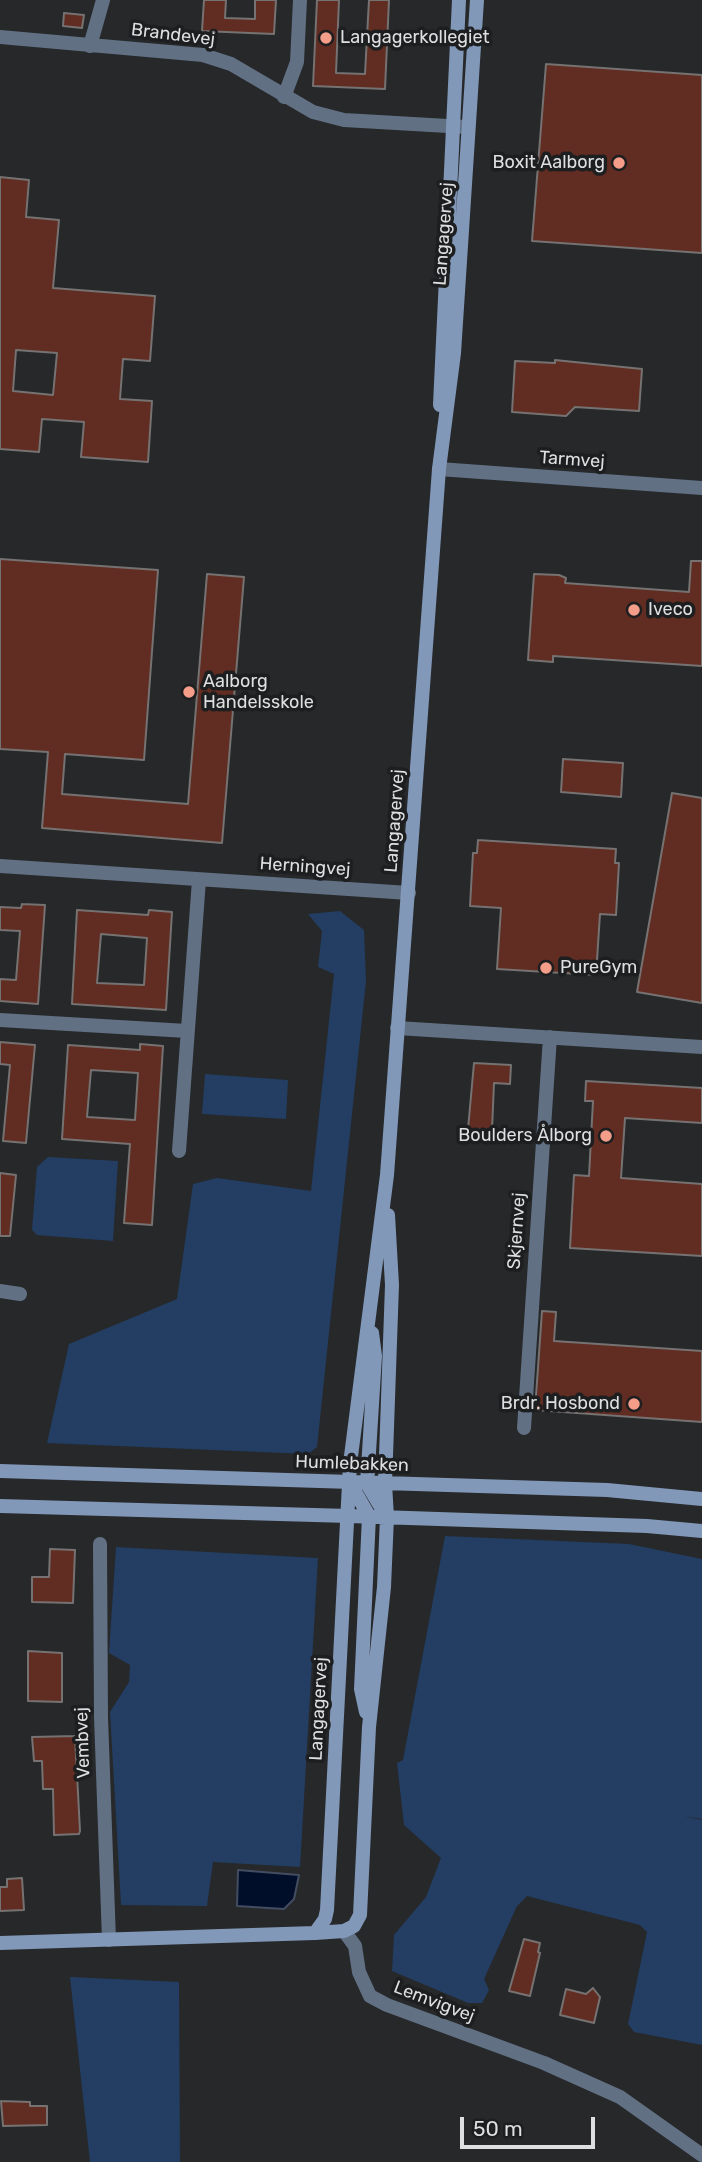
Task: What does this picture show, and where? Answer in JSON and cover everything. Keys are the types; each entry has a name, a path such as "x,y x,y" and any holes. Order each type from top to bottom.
{"street":[{"path":"90,46 103,0"},
{"path":"284,97 298,62 300,0"},
{"name":"Langagervej","path":"439,469 440,352 459,0"},
{"name":"Langagervej","path":"315,1933 325,1919 327,1910 350,1483 387,1175 439,469 454,353 471,127 477,0"},
{"name":"Brandevej","path":"0,37 203,55 231,64 313,112 344,120 471,127"},
{"name":"Tarmvej","path":"439,469 702,488"},
{"name":"Herningvej","path":"0,866 409,893"},
{"path":"179,1151 199,880"},
{"path":"0,1020 187,1031"},
{"path":"397,1028 702,1047"},
{"name":"Skjernvej","path":"524,1428 551,1037"},
{"name":"Langagervej","path":"344,1931 354,1926 360,1915 369,1727 384,1587 387,1517 384,1484 392,1285 387,1175"},
{"path":"0,1292 20,1294"},
{"name":"Langagervej","path":"367,1484 375,1356 369,1311"},
{"name":"Humlebakken","path":"0,1471 101,1472 367,1484 607,1490 702,1499"},
{"path":"350,1483 369,1516"},
{"path":"367,1484 387,1517"},
{"path":"0,1506 369,1516 647,1526 702,1531"},
{"name":"Langagervej","path":"369,1516 362,1689 369,1727"},
{"name":"Vembvej","path":"100,1544 101,1717 109,1940"},
{"path":"0,1942 344,1931"},
{"name":"Lemvigvej","path":"344,1931 355,1946 359,1972 370,1996 387,2006 544,2063 620,2097 702,2155"}],"shaded area":[{"path":"340,911 364,930 366,981 317,1447 308,1454 47,1443 69,1344 177,1299 193,1184 217,1178 311,1191 334,974 318,967 322,931 308,914"},
{"path":"205,1074 288,1080 286,1119 202,1114"},
{"path":"48,1157 118,1161 113,1241 37,1235 32,1230 37,1167"},
{"path":"445,1536 629,1544 702,1559 702,1819 683,1816 702,1820 702,2045 634,2032 628,2024 647,1932 640,1925 527,1896 517,1906 484,1979 489,1990 482,2003 468,2003 392,1971 394,1935 426,1897 441,1858 404,1825 397,1763 403,1760"},
{"path":"116,1547 318,1558 300,1867 213,1862 207,1906 121,1905 110,1712 129,1682 130,1665 109,1653"},
{"path":"238,1870 299,1875 294,1899 284,1909 237,1906"},
{"path":"70,1977 179,1982 180,2162 90,2162"}],"building":[{"path":"204,0 226,0 225,18 255,19 255,0 276,0 274,34 202,31"},
{"name":"Langagerkollegiet","path":"317,0 339,0 336,73 365,74 369,0 389,0 385,89 313,86"},
{"path":"64,13 84,15 82,28 63,26"},
{"name":"Boxit Aalborg","path":"546,64 702,75 702,253 532,241"},
{"path":"0,177 29,180 26,217 59,220 53,288 155,296 150,361 123,359 120,399 152,401 148,462 81,457 84,422 42,419 39,452 0,449","holes":["16,350 57,353 53,395 13,391"]},
{"path":"555,360 642,369 639,411 575,407 566,416 512,412 515,361 555,363"},
{"path":"0,559 158,570 144,760 65,754 62,794 188,804 207,574 244,577 222,843 42,828 48,752 0,749"},
{"path":"691,561 702,561 702,666 553,656 553,662 528,660 534,574 559,575 566,578 565,583 689,592"},
{"path":"563,759 623,763 621,797 561,792"},
{"path":"672,793 702,798 702,1003 637,992"},
{"path":"478,840 616,849 615,863 619,863 616,915 600,914 596,975 497,969 501,908 470,906 473,853 477,853"},
{"path":"22,904 45,905 38,1004 0,1001 0,979 16,980 20,931 0,930 0,907 21,908"},
{"path":"77,910 148,915 149,910 172,912 166,1010 72,1004","holes":["101,934 147,938 144,985 97,983"]},
{"path":"0,1042 35,1045 26,1143 3,1141 10,1065 0,1064"},
{"path":"140,1044 163,1046 152,1225 124,1223 130,1144 62,1139 68,1045 140,1050","holes":["91,1070 138,1073 135,1120 87,1117"]},
{"path":"474,1063 511,1065 510,1084 494,1083 492,1130 468,1129"},
{"path":"586,1081 702,1088 702,1123 625,1118 621,1178 702,1184 702,1256 570,1248 574,1175 589,1176 593,1101 585,1101"},
{"path":"0,1173 16,1175 10,1236 0,1236"},
{"path":"542,1311 556,1312 554,1341 702,1351 702,1422 535,1410"},
{"path":"50,1549 75,1550 73,1603 32,1602 32,1577 49,1577"},
{"path":"28,1651 62,1653 62,1702 28,1701"},
{"path":"75,1736 80,1831 79,1834 54,1835 53,1789 43,1789 42,1761 34,1761 32,1737"},
{"path":"22,1878 24,1910 0,1911 0,1887 7,1887 7,1879"},
{"path":"524,1939 540,1943 530,1996 509,1991"},
{"path":"593,1988 600,1997 594,2023 560,2015 566,1989 586,1994"},
{"path":"1,2101 30,2102 30,2106 47,2106 47,2125 3,2126"}],"place":[{"name":"Langagerkollegiet","path":"326,38"},
{"name":"Boxit Aalborg","path":"619,163"},
{"name":"Iveco","path":"634,610"},
{"name":"Aalborg Handelsskole","path":"189,692"},
{"name":"PureGym","path":"546,968"},
{"name":"Boulders Ålborg","path":"606,1136"},
{"name":"Brdr. Hosbond","path":"634,1404"}]}
